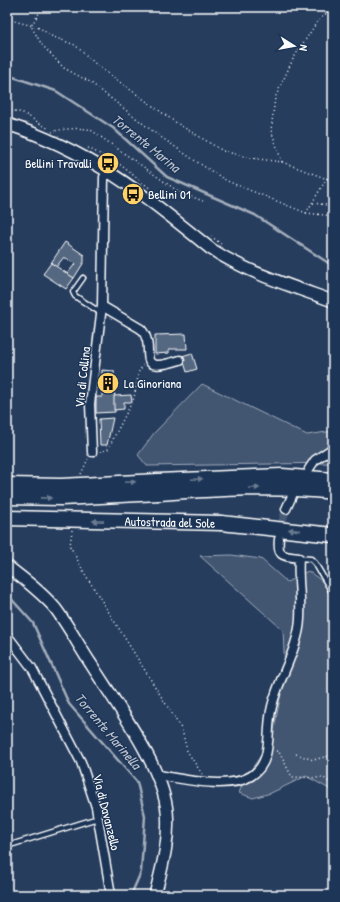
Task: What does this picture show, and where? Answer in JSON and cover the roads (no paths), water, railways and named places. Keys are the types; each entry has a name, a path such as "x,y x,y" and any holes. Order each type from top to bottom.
{"highway":[{"name":"Autostrada del Sole","path":"7,497 61,498 234,477 282,476 333,480"},
{"name":"Autostrada del Sole","path":"7,485 233,488 296,492 333,492"},
{"name":"Autostrada del Sole","path":"7,518 221,524 333,535"}],"street":[{"path":"7,124 48,139 79,154 108,171 134,188 224,258 270,278 333,301"},
{"name":"Via di Collina","path":"92,452 90,404 102,310 104,177 108,171"},
{"path":"102,310 140,329 145,334 148,360 151,364 156,365 180,360"},
{"path":"309,469 316,460 333,448"},
{"path":"286,509 296,492"},
{"path":"158,775 212,783 250,777 262,764 268,747 270,717 278,687 291,658 299,627 297,575 299,558 284,556 281,554 278,550 279,538"},
{"path":"7,566 40,592 55,609 119,708 158,775 167,810 168,833 166,854 155,895"},
{"name":"Via di Davanzello","path":"7,635 32,668 81,762 98,818 111,895"}],"lane":[{"path":"83,278 73,292 75,296 102,310"},
{"path":"234,477 264,471"},
{"path":"269,471 333,474"},
{"path":"296,492 333,498"},
{"path":"299,558 311,559 315,563 333,594"},
{"path":"7,846 98,818"}],"waterway":[{"name":"Torrente Marina","path":"7,75 56,91 113,128 167,177 255,215 333,266"},
{"name":"Torrente Marinella","path":"7,594 33,623 69,704 137,782 145,816 141,872 131,895"}],"tunnel":[{"path":"279,533 286,509"}],"place":[{"name":"Bellini Travalli","path":"108,163"},
{"name":"Bellini 01","path":"133,194"},
{"name":"La Ginoriana","path":"108,383"}]}
